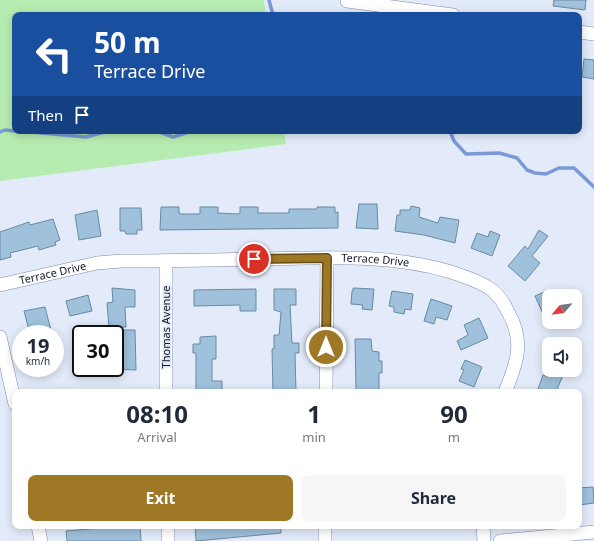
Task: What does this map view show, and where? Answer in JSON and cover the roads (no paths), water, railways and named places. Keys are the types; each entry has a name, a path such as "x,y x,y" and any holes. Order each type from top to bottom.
{"street":[{"path":"347,1 430,12"},
{"path":"582,32 594,34"},
{"path":"326,389 327,258"},
{"name":"Terrace Drive","path":"0,285 97,263 327,258 369,258 410,262 466,277 492,290 501,299 513,320 519,347 506,389"},
{"name":"Thomas Avenue","path":"166,261 166,389"},
{"path":"0,337 12,391"},
{"path":"39,529 41,541"},
{"path":"168,529 168,541"},
{"path":"325,529 325,541"},
{"path":"483,529 484,541"},
{"path":"500,541 594,532"}],"waterway":[{"path":"269,0 272,12"},
{"path":"0,132 5,130 12,131"},
{"path":"53,134 86,137 97,134"},
{"path":"165,134 173,137 182,134"},
{"path":"451,134 454,141 466,154 499,153 517,158 527,170 535,173 546,174 559,168 574,168 594,187"}]}
